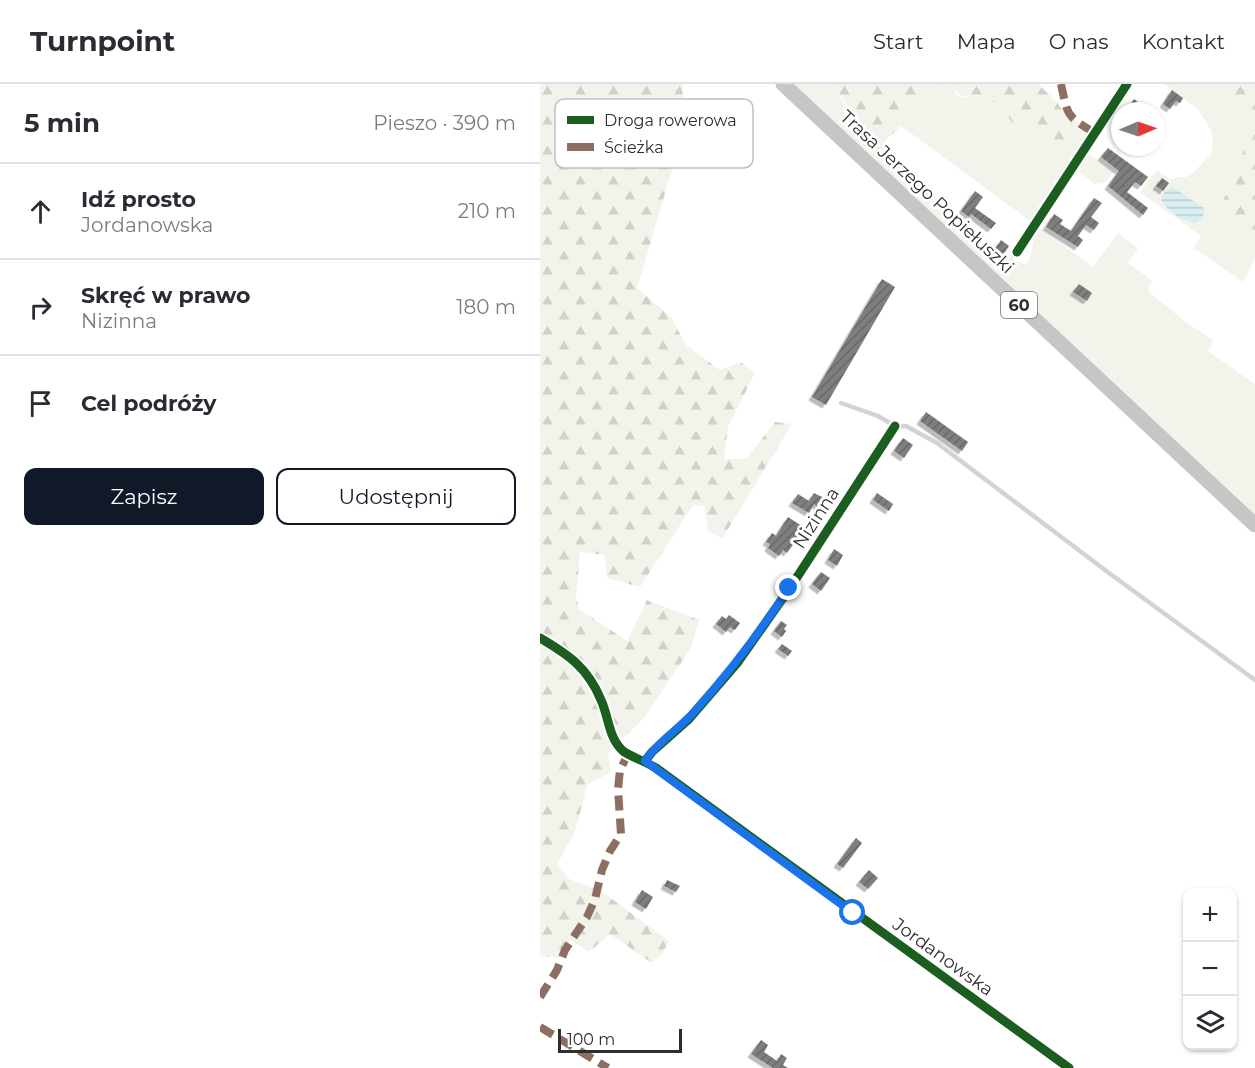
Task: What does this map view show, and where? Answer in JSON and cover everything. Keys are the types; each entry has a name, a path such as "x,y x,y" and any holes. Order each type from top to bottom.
{"main road":[{"name":"Trasa Jerzego Popiełuszki","path":"783,84 1255,525"}],"street":[{"path":"1017,252 1127,84"},
{"name":"Nizinna","path":"645,761 688,720 738,662 895,426"},
{"name":"Jordanowska","path":"540,638 568,654 588,673 602,700 610,733 623,751 645,761 1069,1068"}],"lane":[{"path":"841,403 878,416 895,426 906,426 937,443 1255,680"}],"green space":[{"path":"540,84 682,84 683,99 555,99 555,168 673,168 637,288 671,317 686,345 720,370 741,362 755,373 728,427 724,459 746,459 775,422 792,424 722,539 708,530 704,506 693,505 640,587 607,578 604,555 580,552 576,597 579,609 627,641 647,600 699,620 691,648 644,718 608,753 611,772 587,785 575,832 557,863 569,879 601,891 669,941 662,954 652,963 610,934 589,952 570,940 560,958 540,954"},
{"path":"793,84 830,84 879,150 884,146 904,170 946,204 943,208 1004,263 1013,251 1013,260 1024,264 1028,262 1039,228 1093,267 1118,233 1138,248 1128,263 1152,280 1148,288 1149,292 1187,323 1213,340 1208,351 1255,384 1255,516"},
{"path":"830,84 947,84 920,97 909,96 901,110 901,126 879,150 845,118 848,106"},
{"path":"951,84 957,95 965,98 973,95 983,97 1003,109 1012,122 1066,149 1077,131 1062,110 1086,126 1095,126 1033,223 901,126 901,110 909,96 920,97"},
{"path":"951,84 1038,84 1056,101 1077,131 1066,149 1014,124 1003,109 987,99 962,96"},
{"path":"1164,84 1209,84 1231,100 1236,109 1255,121 1247,132 1238,173 1216,213 1255,242 1255,259 1243,282 1194,248 1201,236 1140,192 1157,170 1171,180 1177,177 1187,177 1211,154 1213,141 1211,130 1198,109"},
{"path":"1209,84 1255,84 1255,121 1241,116 1224,94"},
{"path":"1255,121 1255,242 1216,213 1238,173 1247,132"},
{"path":"1088,153 1113,172 1106,182 1095,184 1077,170"}],"shaded area":[{"path":"1172,187 1204,208 1204,214 1198,222 1182,219 1163,202 1161,198 1165,191"}],"building":[{"path":"1172,90 1183,98 1180,103 1176,101 1170,109 1164,102"},
{"path":"1108,148 1111,150 1111,156 1119,156 1148,177 1141,186 1135,182 1127,192 1148,208 1143,215 1108,186 1119,171 1101,157"},
{"path":"1162,178 1169,183 1163,191 1156,186"},
{"path":"975,191 983,197 975,208 996,223 991,229 971,214 969,217 961,211"},
{"path":"1094,198 1102,203 1091,217 1099,223 1094,230 1086,225 1078,236 1083,240 1078,247 1046,227 1054,214 1063,220 1060,224 1071,231"},
{"path":"1001,240 1009,246 1003,255 995,249"},
{"path":"882,279 895,287 826,405 812,397"},
{"path":"1079,284 1092,293 1087,301 1073,292"},
{"path":"926,412 968,442 962,451 920,421"},
{"path":"903,438 913,445 904,458 894,451"},
{"path":"814,493 824,498 818,507 814,504 809,513 792,503 798,494 809,501"},
{"path":"877,493 893,504 889,511 873,500"},
{"path":"788,517 805,528 787,553 783,550 779,556 768,548 770,544 766,542 772,533 776,536"},
{"path":"834,549 843,555 837,566 828,560"},
{"path":"821,572 830,578 821,591 812,584"},
{"path":"729,615 740,623 735,630 730,627 726,632 716,624 722,616 726,619"},
{"path":"781,621 787,625 782,637 774,631"},
{"path":"782,644 792,651 788,656 778,649"},
{"path":"856,838 862,843 843,868 837,864"},
{"path":"869,870 878,878 868,889 859,882"},
{"path":"667,880 680,886 676,892 664,886"},
{"path":"642,890 653,897 646,909 635,902"},
{"path":"761,1040 768,1045 764,1052 777,1061 781,1054 787,1058 783,1065 788,1068 773,1068 751,1054"}],"marked path":[{"path":"1061,84 1069,114 1095,133"},
{"path":"540,997 557,970 565,950 587,917 595,899 602,870 621,834 618,789 620,770 628,754"},
{"path":"540,1027 608,1068"}],"cycle path":[{"path":"1017,252 1127,84"},
{"path":"645,761 688,720 738,662 790,588 895,426"},
{"path":"540,638 569,657 590,679 604,706 614,740 623,751 656,768 1069,1068"}],"route":[{"path":"789,588 729,673 688,720 648,755 645,761 853,913"}]}
